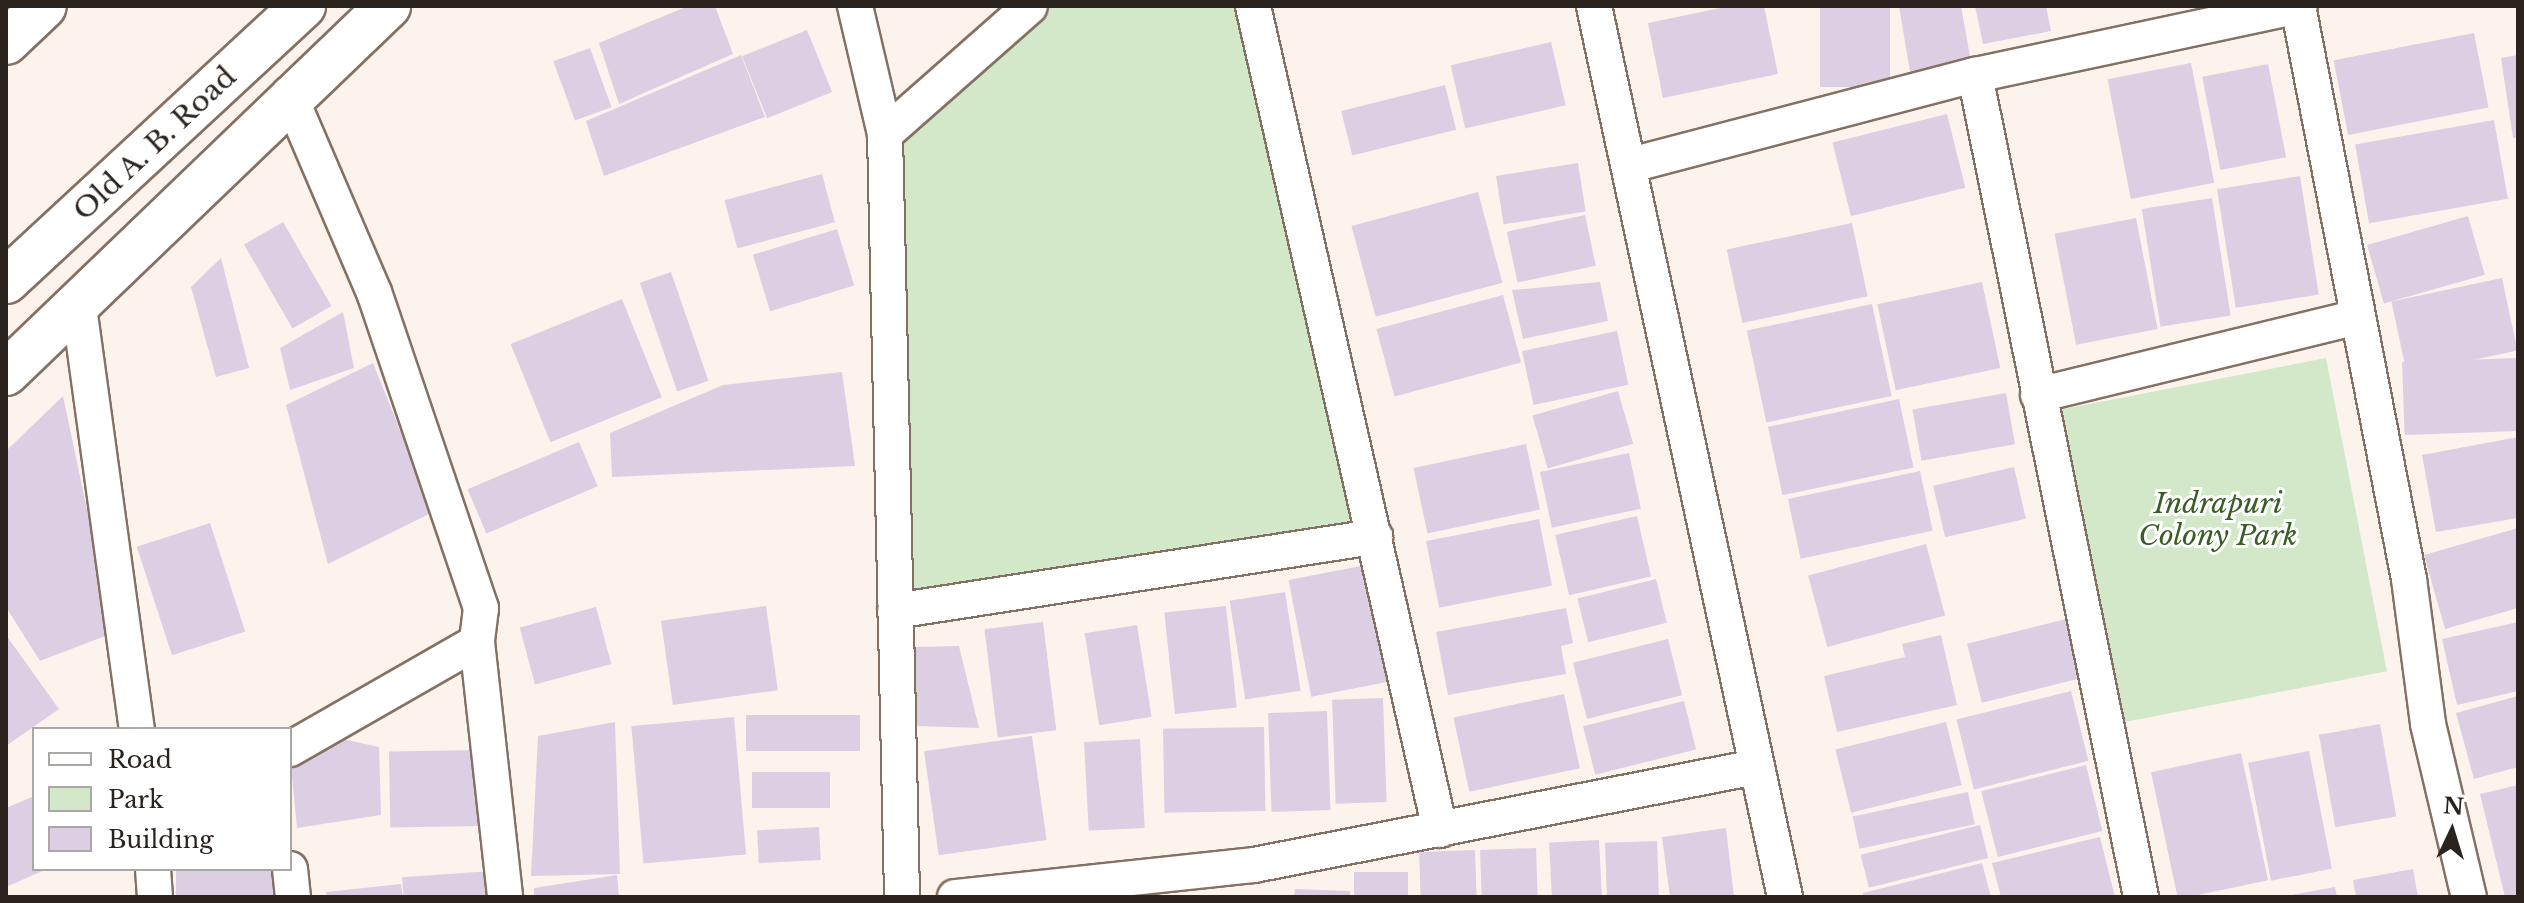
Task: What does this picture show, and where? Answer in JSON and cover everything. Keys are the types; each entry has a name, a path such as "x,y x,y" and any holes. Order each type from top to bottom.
{"street":[{"path":"6,42 44,6"},
{"name":"Old A. B. Road","path":"6,281 303,6"},
{"path":"6,373 79,307 289,94 388,6"},
{"path":"855,6 885,134 902,897"},
{"path":"885,134 1030,6"},
{"path":"1253,6 1440,830"},
{"path":"1594,6 1631,165 1785,897"},
{"path":"1631,165 1975,75 2299,6 2409,579 2428,724 2469,897"},
{"path":"1975,75 2141,897"},
{"path":"289,94 374,292 481,608 477,642 505,897"},
{"path":"79,307 137,727"},
{"path":"2038,395 2357,317"},
{"path":"895,611 1375,537"},
{"path":"292,748 477,642"},
{"path":"955,897 1254,865 1756,767"},
{"path":"153,871 155,897"},
{"path":"290,871 293,897"}],"green space":[{"path":"1030,6 1253,6 1375,537 895,611 885,134"},
{"name":"Indrapuri Colony Park","path":"2326,358 2387,671 2117,724 2056,410"}],"building":[{"path":"688,6 715,6 733,54 619,104 599,43"},
{"path":"1730,6 1764,6 1778,74 1663,98 1648,23"},
{"path":"1820,6 1890,6 1890,87 1820,87"},
{"path":"1899,6 1961,6 1971,62 1910,72"},
{"path":"1975,6 2046,6 2051,31 1983,44"},
{"path":"807,30 832,92 767,118 742,56"},
{"path":"2474,33 2489,108 2348,135 2334,60"},
{"path":"1551,42 1566,105 1465,129 1451,65"},
{"path":"590,48 612,107 575,121 553,61"},
{"path":"741,55 765,117 604,176 586,121"},
{"path":"2518,55 2518,137 2513,138 2501,58"},
{"path":"2191,63 2214,183 2131,199 2108,79"},
{"path":"2268,64 2286,157 2220,170 2202,77"},
{"path":"1445,85 1456,130 1352,156 1341,111"},
{"path":"1947,114 1965,188 1851,216 1833,143"},
{"path":"2494,120 2508,199 2369,223 2355,144"},
{"path":"1578,163 1586,211 1504,224 1496,176"},
{"path":"822,174 835,222 737,248 724,200"},
{"path":"2300,176 2319,295 2236,308 2217,189"},
{"path":"1478,192 1502,283 1376,317 1351,226"},
{"path":"2212,198 2231,316 2160,327 2142,209"},
{"path":"1585,215 1596,266 1518,282 1507,232"},
{"path":"2468,216 2485,275 2384,304 2367,245"},
{"path":"2136,218 2158,329 2076,345 2055,234"},
{"path":"283,222 332,306 293,329 244,244"},
{"path":"1852,223 1868,296 1742,323 1727,250"},
{"path":"837,229 854,285 770,311 753,255"},
{"path":"221,258 249,368 216,377 191,287"},
{"path":"671,272 708,381 677,391 640,283"},
{"path":"2502,278 2517,350 2407,374 2391,301"},
{"path":"1600,282 1608,321 1523,339 1512,290"},
{"path":"1982,282 2000,368 1896,390 1877,304"},
{"path":"1503,295 1521,363 1395,397 1376,329"},
{"path":"622,299 662,397 550,442 511,344"},
{"path":"1872,304 1892,396 1766,423 1747,331"},
{"path":"343,312 354,368 290,390 280,348"},
{"path":"1617,331 1628,385 1534,405 1522,351"},
{"path":"2516,358 2518,431 2405,435 2402,362"},
{"path":"373,363 433,512 328,564 286,405"},
{"path":"842,372 855,466 612,477 610,433 723,385"},
{"path":"1618,391 1633,444 1548,468 1532,416"},
{"path":"2006,393 2015,444 1921,461 1912,409"},
{"path":"63,396 113,633 40,661 6,607 6,451"},
{"path":"1899,399 1914,467 1782,495 1768,427"},
{"path":"2518,437 2518,518 2436,532 2422,455"},
{"path":"579,442 598,486 486,533 468,489"},
{"path":"1526,444 1540,510 1427,533 1414,468"},
{"path":"1629,453 1641,509 1552,528 1540,472"},
{"path":"2014,467 2026,519 1945,537 1933,486"},
{"path":"1920,471 1933,531 1801,559 1788,499"},
{"path":"1637,516 1651,576 1569,595 1555,535"},
{"path":"1539,519 1552,586 1439,608 1426,541"},
{"path":"210,523 245,631 172,655 137,547"},
{"path":"2518,528 2518,608 2445,629 2424,555"},
{"path":"1926,544 1945,615 1827,647 1808,576"},
{"path":"1371,564 1394,681 1311,697 1289,580"},
{"path":"1656,579 1667,623 1588,642 1577,599"},
{"path":"1285,592 1301,691 1245,700 1230,601"},
{"path":"766,606 778,690 673,705 661,621"},
{"path":"1226,606 1237,707 1175,714 1164,612"},
{"path":"596,607 611,664 535,684 520,627"},
{"path":"1566,608 1573,643 1561,646 1566,674 1448,695 1436,632"},
{"path":"2070,618 2085,677 1982,703 1967,644"},
{"path":"1043,622 1056,730 998,737 984,629"},
{"path":"2518,622 2518,691 2457,705 2442,639"},
{"path":"1137,625 1152,717 1099,725 1085,633"},
{"path":"6,635 59,709 6,746"},
{"path":"1941,635 1957,705 1837,732 1824,676 1905,657 1902,644"},
{"path":"1668,639 1682,695 1587,719 1573,663"},
{"path":"959,646 979,728 916,726 916,647"},
{"path":"2071,691 2088,761 1974,789 1957,720"},
{"path":"1564,694 1580,768 1469,792 1453,717"},
{"path":"2518,696 2518,767 2474,779 2456,713"},
{"path":"1383,698 1387,802 1336,804 1332,700"},
{"path":"1684,701 1696,750 1595,775 1583,726"},
{"path":"1327,711 1330,810 1271,812 1268,713"},
{"path":"746,715 860,715 860,751 746,751"},
{"path":"734,717 746,854 643,863 631,726"},
{"path":"615,722 620,874 531,876 538,736"},
{"path":"1946,722 1962,785 1851,813 1835,750"},
{"path":"2380,724 2396,817 2335,827 2319,735"},
{"path":"1264,727 1265,811 1164,813 1163,729"},
{"path":"324,735 379,747 381,815 297,828 292,754"},
{"path":"1032,736 1047,840 939,855 924,751"},
{"path":"1140,739 1145,828 1089,831 1084,742"},
{"path":"480,750 481,826 390,828 389,752"},
{"path":"2309,751 2332,869 2271,881 2248,763"},
{"path":"2241,753 2268,880 2178,897 2151,772"},
{"path":"2086,765 2102,831 1998,857 1981,791"},
{"path":"752,772 830,772 830,808 752,808"},
{"path":"2518,785 2518,897 2505,897 2480,794"},
{"path":"1968,792 1975,824 1859,849 1853,817"},
{"path":"32,797 32,871 42,871 6,887 6,808"},
{"path":"1980,825 1988,858 1869,888 1861,855"},
{"path":"819,827 821,860 759,863 757,830"},
{"path":"1726,828 1734,897 1670,897 1662,837"},
{"path":"2100,837 2115,897 2001,897 1992,863"},
{"path":"1599,840 1602,897 1552,897 1549,843"},
{"path":"1657,841 1659,897 1607,897 1605,843"},
{"path":"1536,848 1538,897 1482,897 1480,850"},
{"path":"1475,850 1477,897 1421,897 1419,852"},
{"path":"1982,863 1991,897 1864,897 1863,893"},
{"path":"2413,869 2418,897 2356,897 2353,880"},
{"path":"176,871 282,871 282,897 176,897"},
{"path":"491,871 493,897 404,897 402,877"},
{"path":"1354,872 1408,872 1408,897 1354,897"},
{"path":"617,875 619,897 534,897 534,888"},
{"path":"401,884 403,897 327,897 326,892"},
{"path":"2335,887 2337,897 2291,897 2291,895"},
{"path":"1295,889 1350,891 1350,897 1294,897"}]}
